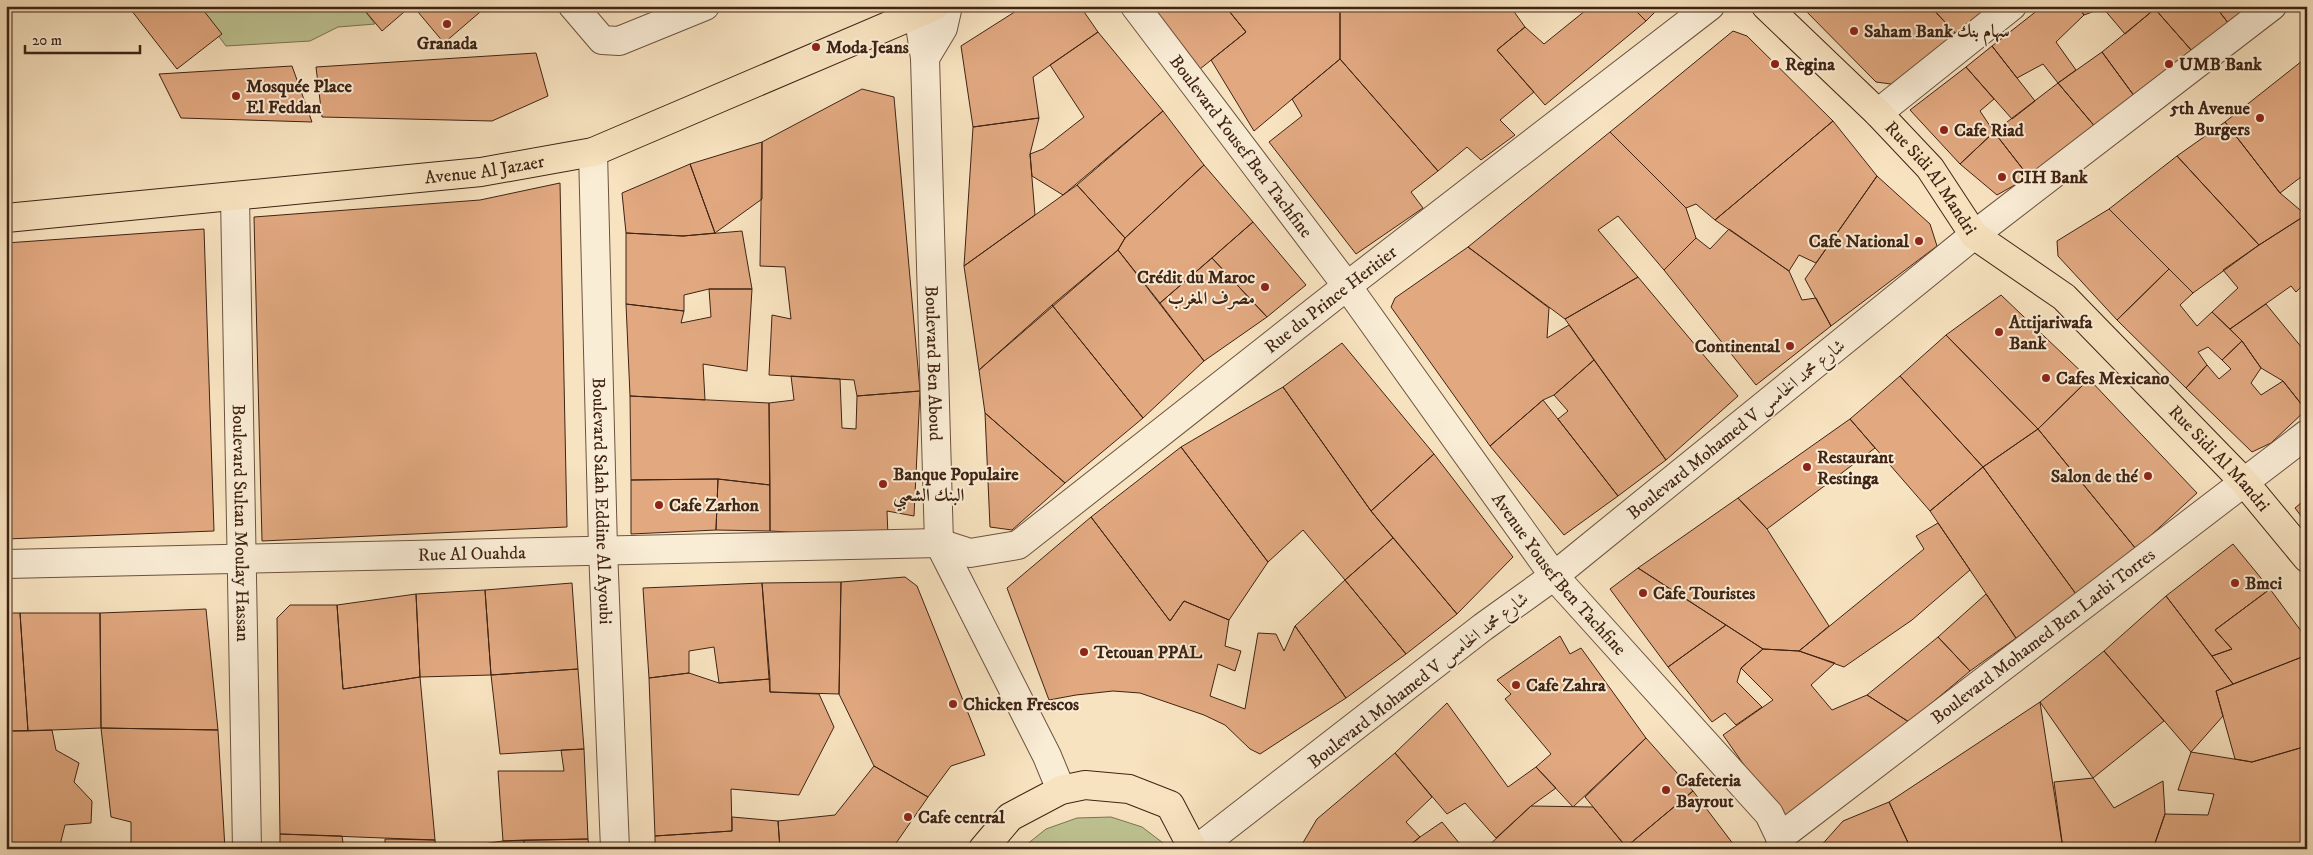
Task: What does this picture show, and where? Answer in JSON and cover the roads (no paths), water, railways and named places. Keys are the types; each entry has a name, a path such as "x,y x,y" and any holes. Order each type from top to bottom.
{"main road":[{"name":"Rue Sidi Al Mandri","path":"1766,6 1878,113 1930,168 1974,235 2064,297 2246,483 2307,558"},
{"name":"Avenue Al Jazaer","path":"6,218 481,172 593,152 923,8"},
{"path":"983,849 1010,817 1061,790 1085,785 1129,788 1170,805 1192,849"}],"street":[{"path":"573,6 602,40 619,41 705,6"},
{"path":"925,58 943,28 948,6"},
{"name":"Boulevard Yousef Ben Tachfine","path":"1135,6 1348,286"},
{"name":"Rue du Prince Heritier","path":"939,543 970,553 1018,545 1348,286 1710,6"},
{"path":"1878,113 2012,6"},
{"name":"Boulevard Mohamed V شارع محمد الخامس","path":"1197,849 1483,627 1554,576 1974,235 2272,6"},
{"name":"Boulevard Ben Aboud","path":"923,8 939,543 1047,756 1061,790"},
{"name":"Boulevard Salah Eddine Al Ayoubi","path":"593,152 603,549 615,849"},
{"name":"Boulevard Sultan Moulay Hassan","path":"235,196 240,560 247,849"},
{"name":"Avenue Yousef Ben Tachfine","path":"1348,286 1554,576 1769,814 1780,843"},
{"name":"Boulevard Mohamed Ben Larbi Torres","path":"1780,843 2307,434"},
{"name":"Rue Al Ouahda","path":"6,564 240,560 603,549 939,543"}],"place":[{"name":"Granada","path":"447,24"},
{"name":"Saham Bank سهام بنك","path":"1854,31"},
{"name":"Moda Jeans","path":"816,47"},
{"name":"Regina","path":"1775,64"},
{"name":"UMB Bank","path":"2169,64"},
{"name":"Mosquée Place El Feddan","path":"236,96"},
{"name":"5th Avenue Burgers","path":"2260,118"},
{"name":"Cafe Riad","path":"1944,130"},
{"name":"CIH Bank","path":"2002,177"},
{"name":"Cafe National","path":"1919,241"},
{"name":"Crédit du Maroc مصرف المغرب","path":"1265,287"},
{"name":"Attijariwafa Bank","path":"1999,332"},
{"name":"Continental","path":"1790,346"},
{"name":"Cafes Mexicano","path":"2046,378"},
{"name":"Restaurant Restinga","path":"1807,467"},
{"name":"Salon de thé","path":"2148,476"},
{"name":"Banque Populaire البنك الشعبي","path":"883,484"},
{"name":"Cafe Zarhon","path":"659,505"},
{"name":"Bmci","path":"2235,583"},
{"name":"Cafe Touristes","path":"1643,593"},
{"name":"Tetouan PPAL","path":"1084,652"},
{"name":"Cafe Zahra","path":"1516,685"},
{"name":"Chicken Frescos","path":"953,704"},
{"name":"Cafeteria Bayrout","path":"1666,790"},
{"name":"Cafe central","path":"908,817"}]}
